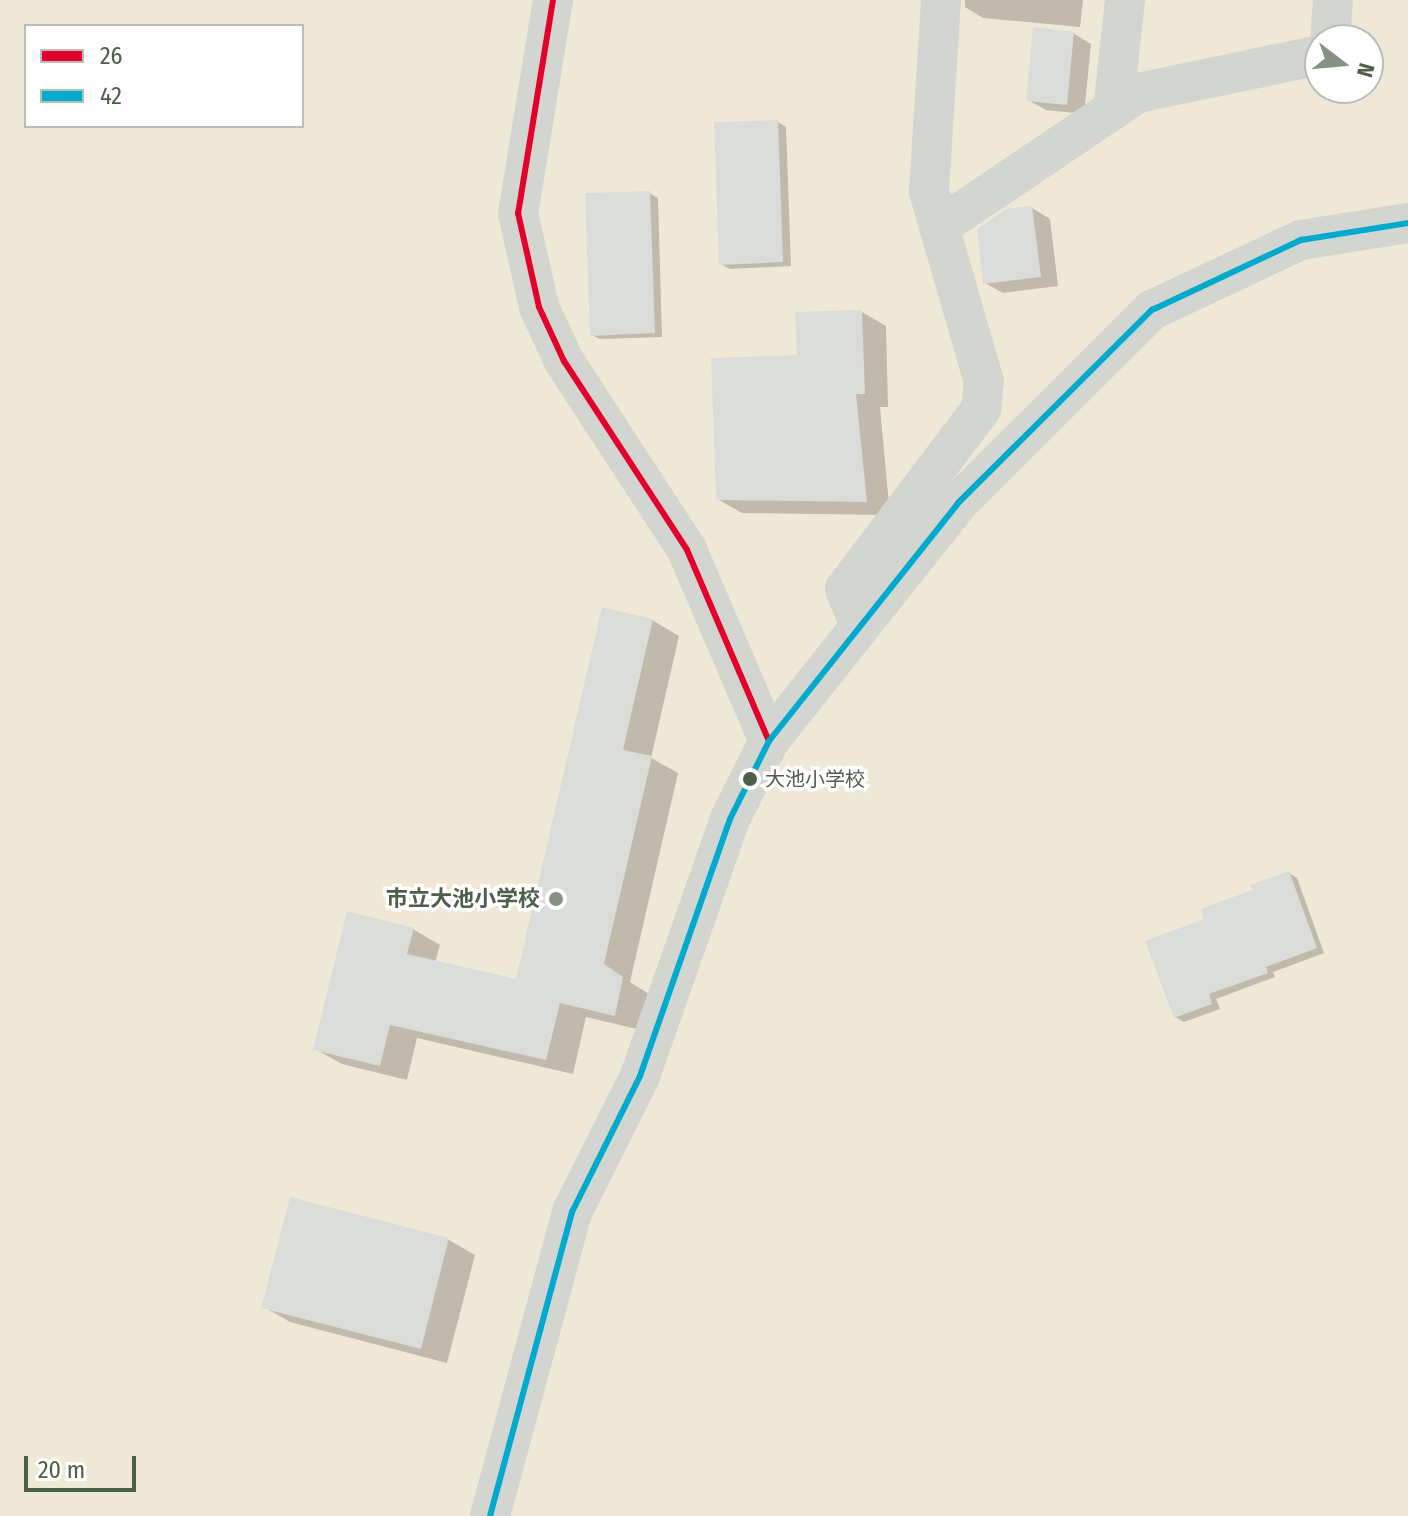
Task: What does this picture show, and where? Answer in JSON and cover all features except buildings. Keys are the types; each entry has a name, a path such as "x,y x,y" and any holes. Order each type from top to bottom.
{"street":[{"path":"553,0 518,213 539,307 564,361 687,550 769,741"},
{"path":"860,626 845,589 981,409 984,382 929,191 941,0"},
{"path":"1113,110 1125,0"},
{"path":"1331,24 1333,0"},
{"path":"939,227 1138,93 1304,58"},
{"path":"490,1516 572,1212 640,1076 730,819 769,741 958,503 1152,310 1301,240 1408,223"}],"shaded area":[{"path":"0,0 1408,0 1408,1516 0,1516"}],"transit line":[{"name":"26","path":"553,0 518,213 539,307 564,361 687,550 769,741"},
{"name":"42","path":"490,1516 572,1212 640,1076 730,819 769,741 958,503 1152,310 1301,240 1408,223"}],"place":[{"name":"大池小学校","path":"750,779"},
{"name":"市立大池小学校","path":"556,899"}]}
